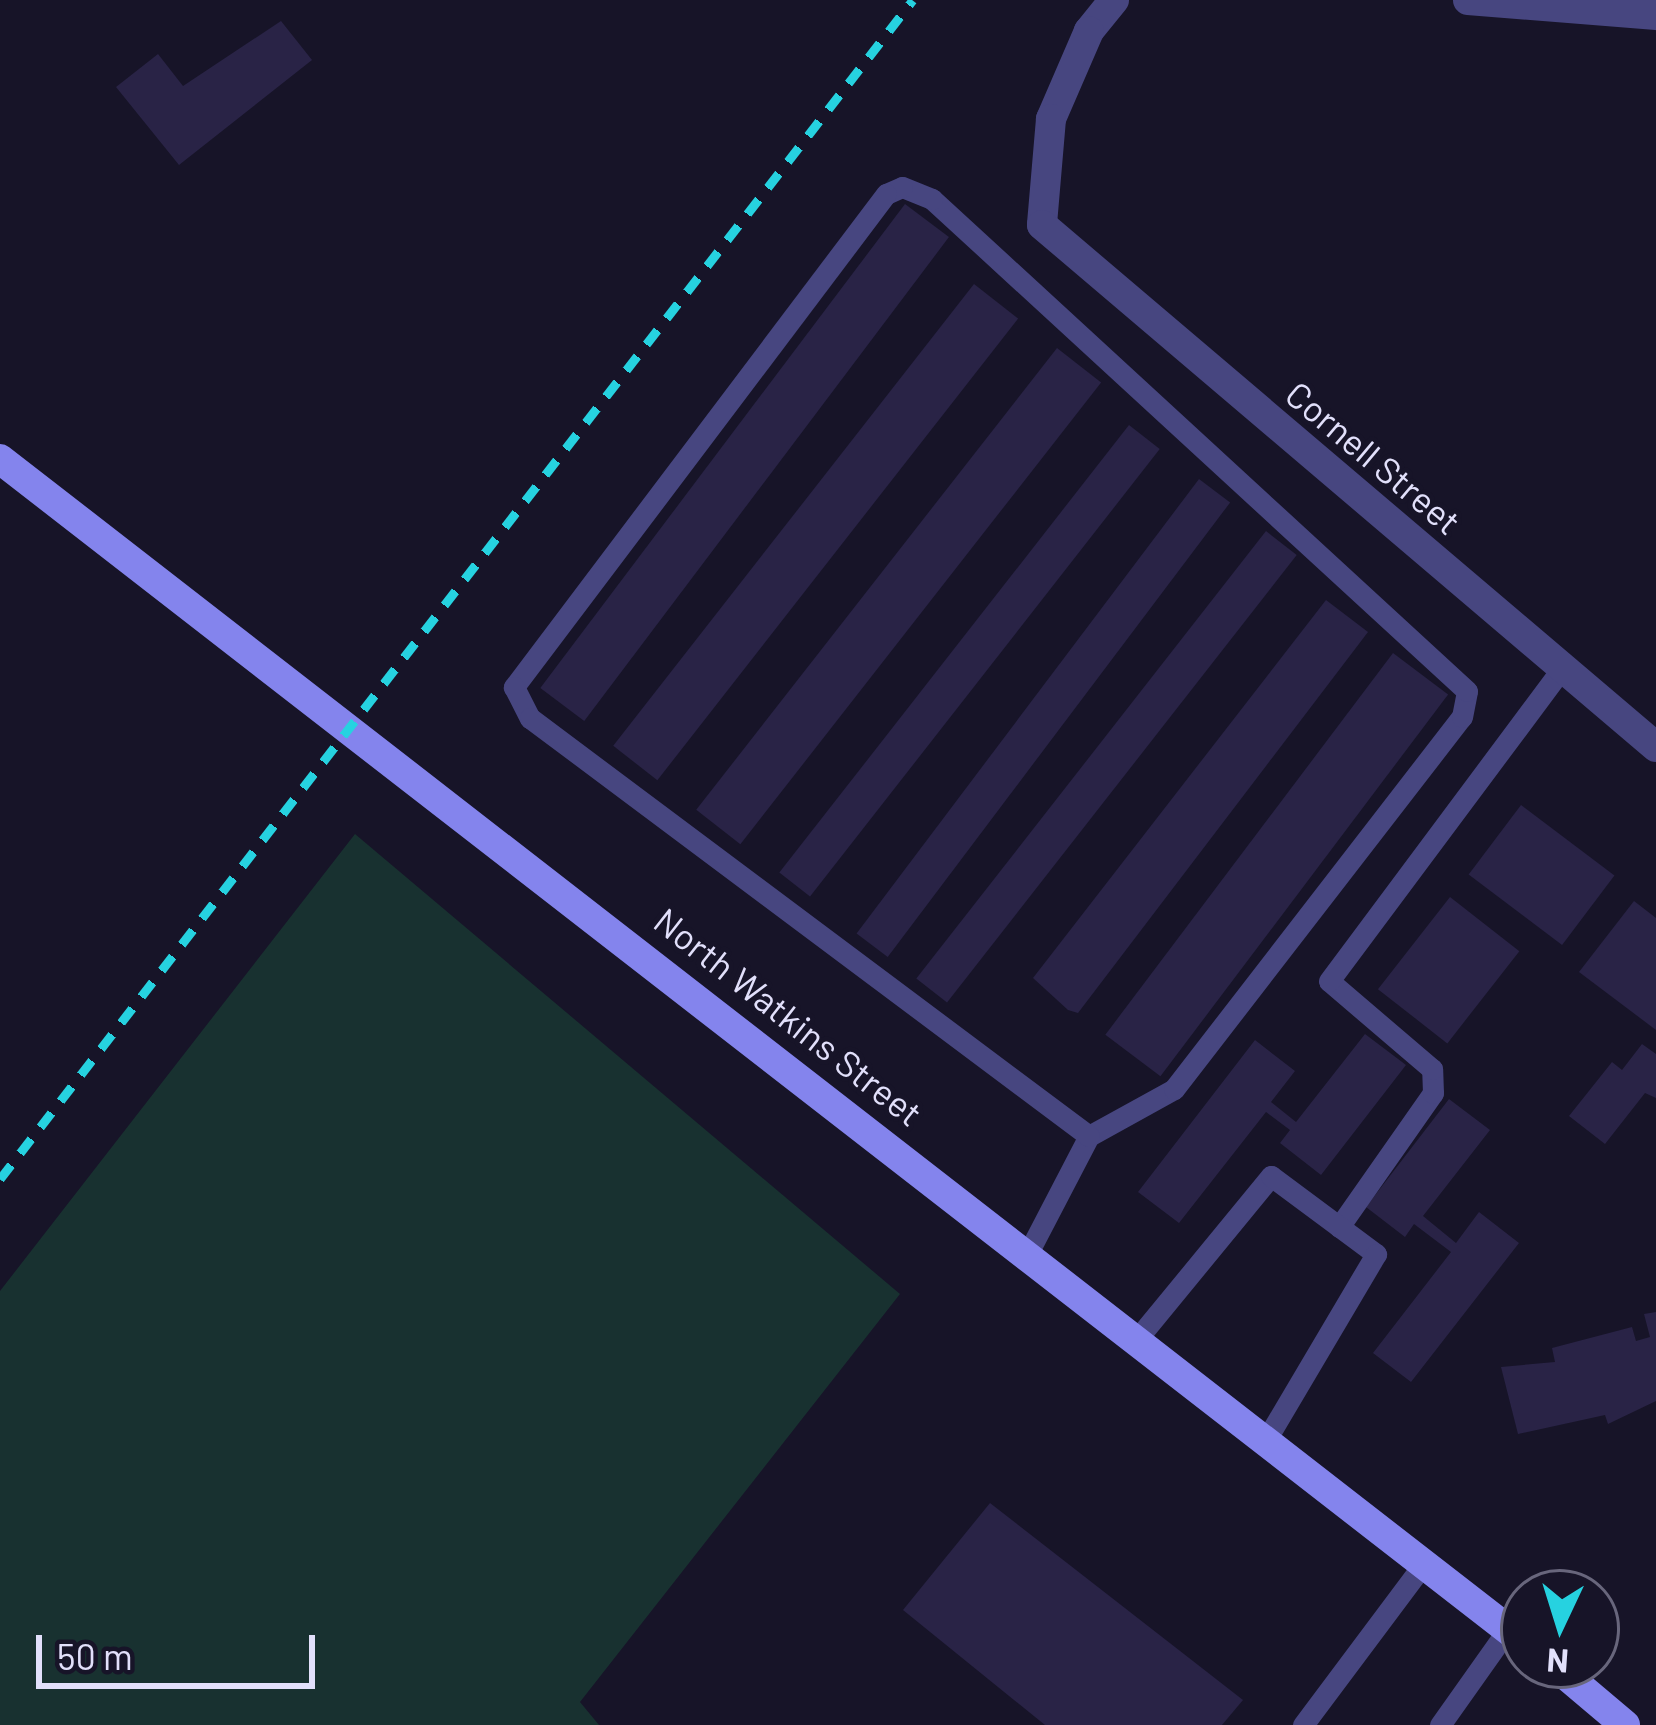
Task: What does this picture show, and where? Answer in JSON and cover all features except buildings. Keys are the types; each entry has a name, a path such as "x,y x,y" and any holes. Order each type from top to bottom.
{"main road":[{"name":"North Watkins Street","path":"0,459 460,809 1500,1622"},
{"path":"1581,1689 1624,1725"}],"street":[{"name":"Cornell Street","path":"1114,0 1088,31 1051,119 1042,225 1656,747"},
{"path":"1468,0 1656,15"}],"lane":[{"path":"1028,1253 1089,1136 1174,1089 1462,717 1467,692 932,199 902,187 886,194 514,687 530,718 1089,1136"},
{"path":"1339,1227 1433,1093 1432,1069 1329,981 1562,668"},
{"path":"1137,1339 1271,1176 1376,1254 1266,1440"},
{"path":"1303,1725 1424,1563"},
{"path":"1440,1725 1500,1654"}],"green space":[{"path":"355,834 900,1294 580,1702 599,1725 0,1725 0,1291"}],"railway":[{"path":"0,1179 913,0"}]}
